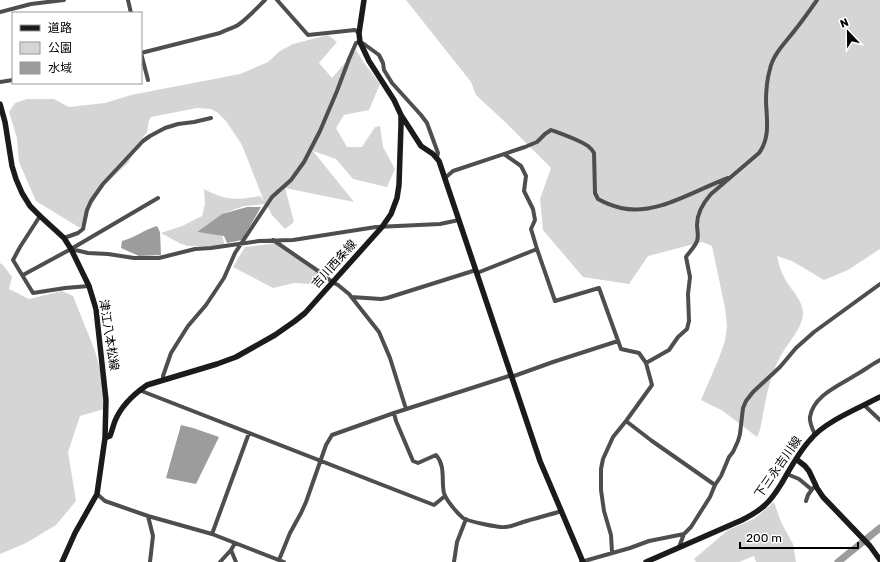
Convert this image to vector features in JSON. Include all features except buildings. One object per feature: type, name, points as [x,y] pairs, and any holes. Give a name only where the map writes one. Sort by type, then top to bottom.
[{"type":"main road","name":"吉川西条線","points":[[105,438],[110,436],[115,420],[128,401],[139,390],[147,385],[236,357],[275,336],[295,321],[305,313],[382,228],[397,198],[401,115],[394,100],[369,61],[360,42],[359,32],[364,0]]},
{"type":"main road","name":"津江八本松線","points":[[0,104],[12,166],[22,193],[30,206],[64,238],[89,286],[96,309],[106,400],[105,438],[97,494],[75,533],[62,562]]},
{"type":"main road","points":[[401,115],[421,146],[437,157],[446,178],[540,461],[582,562]]},
{"type":"main road","name":"下三永吉川線","points":[[646,562],[754,514],[774,495],[810,439],[826,426],[880,397]]},
{"type":"main road","points":[[796,460],[805,466],[809,471],[814,488],[863,538],[880,560]]},
{"type":"street","points":[[0,12],[31,4],[64,0]]},
{"type":"street","points":[[128,0],[131,12]]},
{"type":"street","points":[[142,53],[220,33],[239,25],[265,0]]},
{"type":"street","points":[[277,0],[308,35],[355,30],[359,32]]},
{"type":"street","points":[[646,363],[669,350],[678,337],[687,329],[689,321],[688,294],[690,277],[686,257],[697,242],[697,219],[699,213],[704,202],[711,194],[762,149],[768,130],[766,96],[770,68],[776,54],[817,0]]},
{"type":"street","points":[[163,380],[171,353],[188,326],[214,295],[235,254],[272,197],[291,180],[304,162],[320,131],[356,43],[360,42],[364,44],[379,55],[383,63],[384,70],[392,83],[421,114],[427,123],[438,154],[437,157]]},
{"type":"street","points":[[142,57],[148,80]]},
{"type":"street","points":[[0,82],[12,80]]},
{"type":"street","points":[[64,238],[78,233],[83,228],[87,210],[91,201],[103,184],[147,139],[165,128],[211,118]]},
{"type":"street","points":[[446,178],[453,171],[536,142],[550,130],[586,144],[592,148],[594,153],[595,193],[598,199],[620,208],[644,209],[655,207],[732,177]]},
{"type":"street","points":[[504,154],[521,166],[526,176],[524,191],[533,209],[535,220],[531,229],[556,301],[599,288],[621,348],[639,353],[646,363],[652,385],[613,437],[603,459],[601,469],[601,490],[612,552]]},
{"type":"street","points":[[23,275],[158,198]]},
{"type":"street","points":[[40,216],[13,260],[33,293],[89,286]]},
{"type":"street","points":[[71,249],[88,253],[134,258],[158,258],[195,249],[242,243],[293,240],[376,227],[382,228],[393,226],[440,224],[459,220]]},
{"type":"street","points":[[273,240],[324,275],[351,297],[379,332],[390,358],[406,409]]},
{"type":"street","points":[[351,297],[387,298],[476,271],[537,249]]},
{"type":"street","points":[[679,547],[684,534],[691,528],[733,452],[738,441],[743,408],[746,401],[753,392],[780,367],[796,348],[814,332],[880,284]]},
{"type":"street","points":[[279,560],[303,507],[326,445],[332,435],[406,409],[508,376],[514,376],[618,340]]},
{"type":"street","points":[[815,435],[810,418],[817,401],[842,382],[880,360]]},
{"type":"street","points":[[139,390],[434,505],[445,496]]},
{"type":"street","points":[[864,405],[880,420]]},
{"type":"street","points":[[394,413],[413,461],[418,463],[436,455],[437,456],[443,472],[445,496],[448,502],[464,519],[505,527],[562,511]]},
{"type":"street","points":[[626,421],[715,485]]},
{"type":"street","points":[[212,534],[249,433]]},
{"type":"street","points":[[787,474],[814,488],[808,495],[806,501]]},
{"type":"street","points":[[97,494],[105,501],[148,516],[212,534],[284,562]]},
{"type":"street","points":[[148,516],[153,536],[150,562]]},
{"type":"street","points":[[454,562],[457,542],[466,520]]},
{"type":"street","points":[[582,562],[649,541],[684,534]]},
{"type":"street","points":[[220,562],[235,544]]},
{"type":"street","points":[[230,550],[236,562]]},
{"type":"green space","points":[[406,0],[880,0],[880,249],[848,270],[824,280],[792,261],[777,256],[780,268],[787,283],[796,294],[802,306],[803,316],[798,328],[776,366],[767,393],[760,430],[757,437],[723,411],[701,400],[725,341],[727,326],[725,308],[712,246],[702,242],[648,256],[629,284],[583,277],[543,230],[540,199],[551,168],[476,95],[471,82]]},
{"type":"green space","points":[[328,35],[337,42],[319,63],[332,78],[356,50],[380,84],[369,110],[344,115],[336,128],[347,147],[362,147],[375,127],[380,126],[383,147],[395,169],[387,187],[353,179],[336,159],[313,151],[354,202],[285,188],[294,222],[285,229],[272,215],[266,204],[244,206],[222,214],[197,232],[222,235],[225,246],[188,246],[179,243],[161,233],[182,226],[202,216],[205,204],[204,189],[225,198],[237,199],[260,196],[264,201],[242,145],[226,121],[218,113],[211,109],[197,108],[151,117],[147,132],[128,163],[101,188],[80,228],[36,201],[19,162],[17,138],[9,112],[15,103],[27,99],[54,99],[69,107],[105,103],[131,95],[240,74],[268,62],[280,51],[293,44]]},
{"type":"green space","points":[[277,243],[320,274],[311,284],[294,283],[273,288],[233,267],[245,247]]},
{"type":"green space","points":[[0,263],[12,277],[9,289],[29,299],[62,291],[73,296],[95,351],[104,384],[104,409],[80,416],[68,452],[76,501],[56,525],[26,543],[0,554]]},
{"type":"green space","points":[[774,502],[781,522],[793,544],[796,562],[756,562],[754,556],[739,562],[696,562],[694,559],[728,530],[754,519]]},
{"type":"water","points":[[247,207],[261,207],[242,240],[227,243],[224,236],[197,232],[222,214]]},
{"type":"water","points":[[157,226],[160,232],[161,255],[139,256],[121,248],[122,241]]},
{"type":"water","points":[[181,425],[219,437],[196,484],[166,478]]},
{"type":"waterway","points":[[838,562],[880,528]]}]
